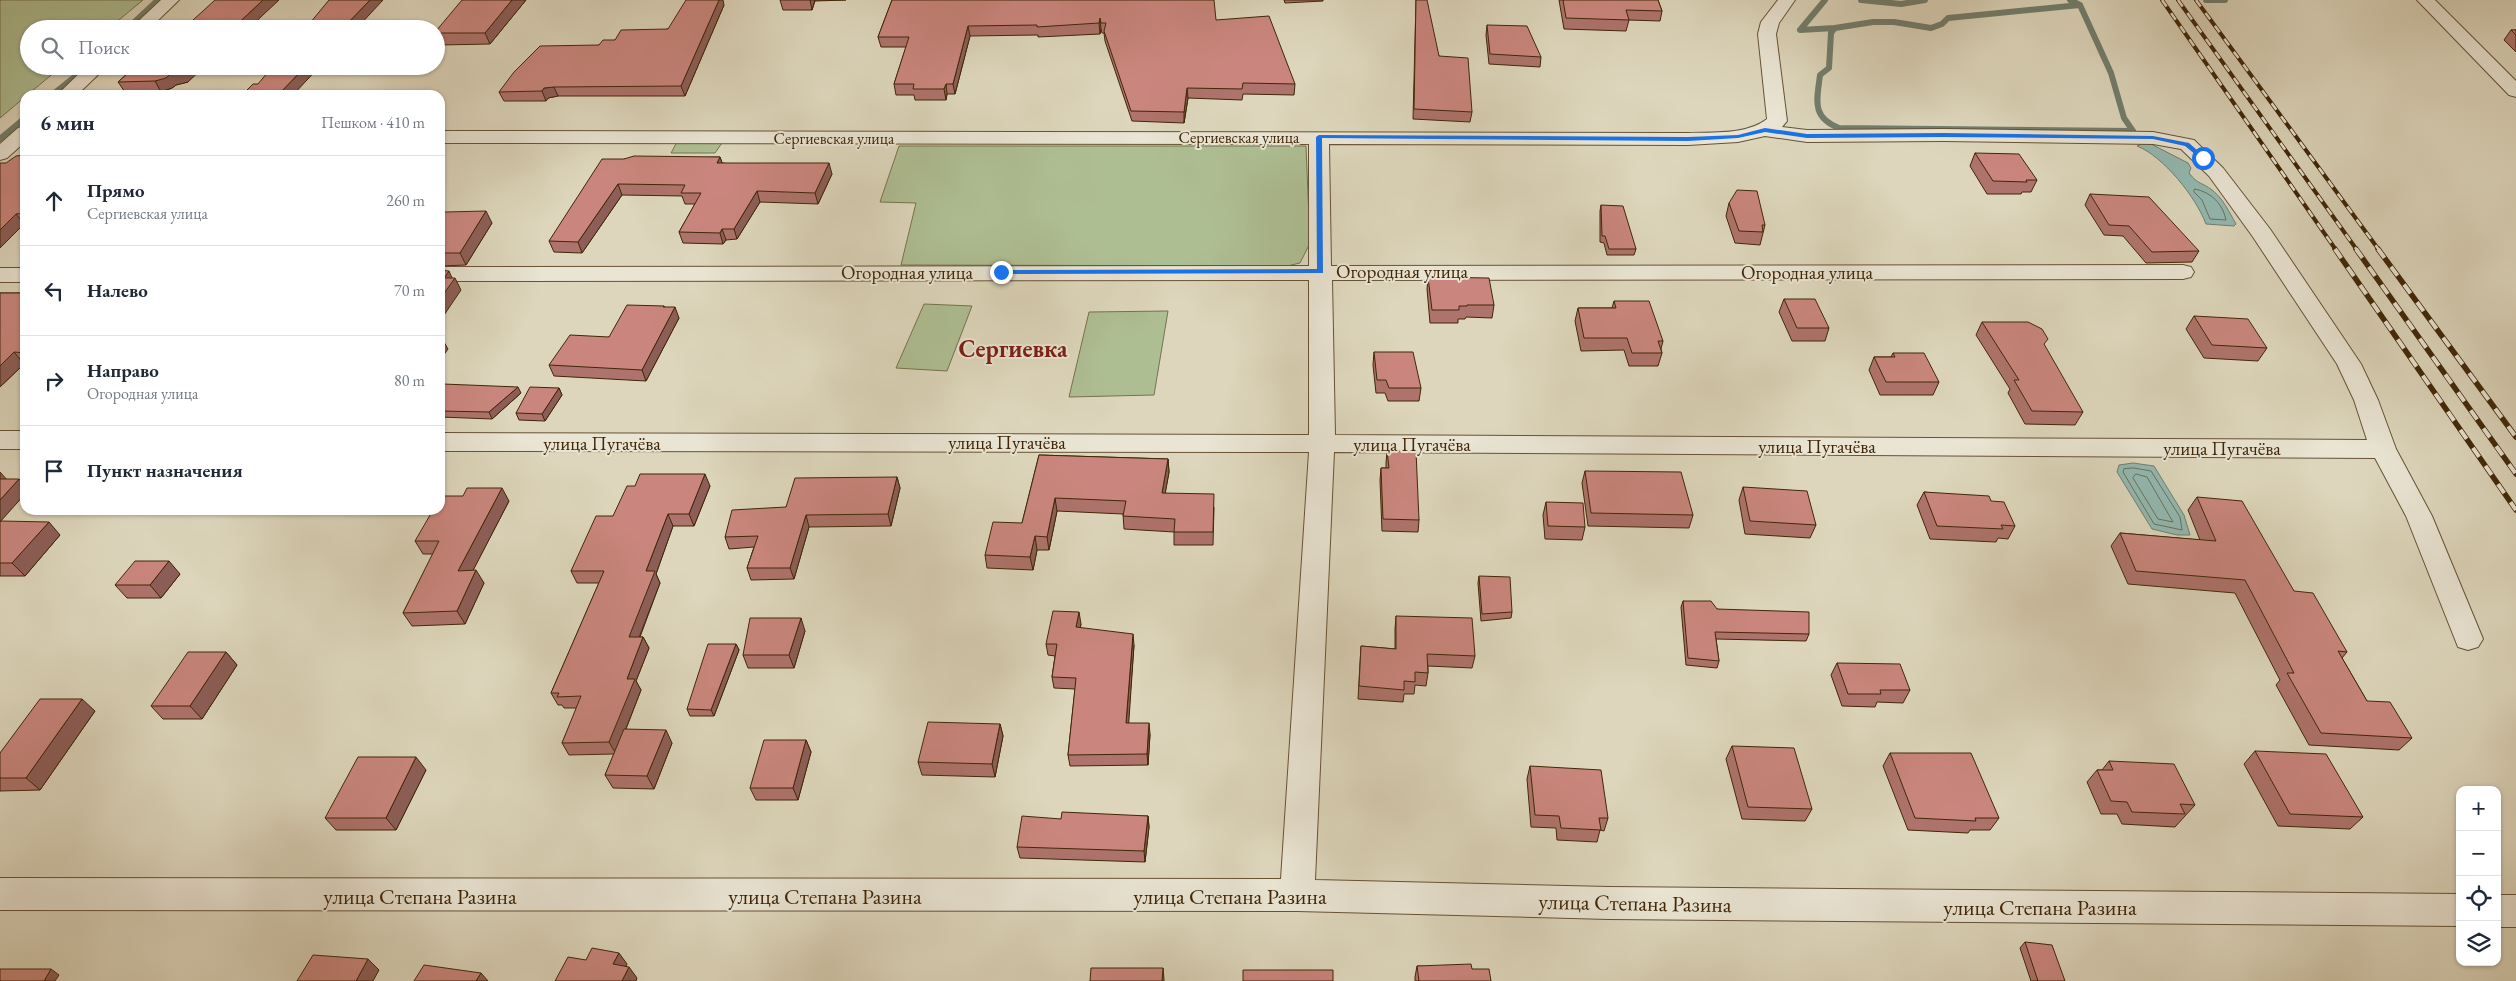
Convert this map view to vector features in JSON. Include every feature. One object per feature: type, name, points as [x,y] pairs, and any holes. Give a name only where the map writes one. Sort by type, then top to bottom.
[{"type":"street","points":[[149,20],[171,0]]},
{"type":"street","points":[[1765,130],[1777,121],[1767,34],[1770,22],[1787,0]]},
{"type":"street","points":[[2425,0],[2516,91]]},
{"type":"street","points":[[72,90],[88,75]]},
{"type":"street","name":"Сергиевская улица","points":[[445,137],[1688,139],[1738,136],[1765,130],[1807,136],[1943,135],[2153,138],[2187,144],[2203,158],[2240,204],[2350,364],[2366,400],[2383,449]]},
{"type":"street","points":[[0,154],[20,137]]},
{"type":"street","points":[[1297,896],[1322,444],[1319,137]]},
{"type":"street","name":"Огородная улица","points":[[445,274],[1320,271],[2183,272]]},
{"type":"street","points":[[0,275],[20,275]]},
{"type":"street","points":[[0,440],[20,440]]},
{"type":"street","name":"улица Пугачёва","points":[[445,442],[2383,449]]},
{"type":"street","points":[[2383,449],[2419,516],[2468,640]]},
{"type":"street","name":"улица Степана Разина","points":[[0,894],[1297,896],[1609,903],[2456,910]]},
{"type":"street","points":[[2501,911],[2516,911]]},
{"type":"green space","points":[[0,0],[143,0],[119,20],[20,20],[20,75],[51,75],[33,90],[20,90],[20,101],[0,118]]},
{"type":"green space","points":[[677,142],[722,143],[715,153],[671,153]]},
{"type":"green space","points":[[899,146],[1306,146],[1310,243],[1300,263],[1287,266],[901,265],[916,203],[880,202]]},
{"type":"green space","points":[[924,304],[972,306],[947,371],[896,368]]},
{"type":"green space","points":[[1168,311],[1154,395],[1069,397],[1089,312]]},
{"type":"water","points":[[2151,144],[2188,163],[2191,168],[2189,173],[2195,180],[2216,193],[2236,224],[2234,226],[2206,224],[2187,190],[2168,168],[2147,151],[2137,146]]},
{"type":"water","points":[[2133,463],[2154,466],[2184,515],[2190,535],[2177,535],[2152,529],[2117,472],[2119,465]]},
{"type":"building","points":[[215,0],[263,0],[242,20],[193,20]]},
{"type":"building","points":[[329,0],[370,0],[351,20],[312,20]]},
{"type":"building","points":[[462,0],[512,0],[485,33],[445,33],[445,20]]},
{"type":"building","points":[[686,0],[719,0],[681,86],[554,87],[544,88],[542,91],[499,92],[514,72],[540,46],[599,45],[603,40],[615,40],[621,30],[668,29]]},
{"type":"building","points":[[892,0],[1214,0],[1216,20],[1269,16],[1295,84],[1243,83],[1242,89],[1187,88],[1184,112],[1131,111],[1104,31],[1106,23],[1101,23],[1100,18],[1099,23],[1037,27],[1037,25],[968,26],[953,84],[946,84],[944,89],[913,89],[914,84],[894,84],[909,37],[878,37]]},
{"type":"building","points":[[1416,0],[1427,0],[1439,56],[1468,58],[1472,112],[1414,109]]},
{"type":"building","points":[[1563,0],[1658,0],[1662,11],[1626,10],[1629,20],[1566,18]]},
{"type":"building","points":[[1487,25],[1527,26],[1541,57],[1490,54]]},
{"type":"building","points":[[126,75],[169,75],[166,78],[155,81],[118,82]]},
{"type":"building","points":[[266,75],[297,75],[283,90],[247,90],[253,84],[258,84]]},
{"type":"building","points":[[1975,153],[2019,154],[2037,180],[2026,180],[2027,182],[1993,181]]},
{"type":"building","points":[[20,156],[20,214],[16,214],[0,230],[0,163],[6,163]]},
{"type":"building","points":[[634,156],[720,157],[717,163],[829,163],[815,193],[757,191],[734,229],[722,229],[720,233],[679,232],[701,193],[681,193],[685,185],[618,184],[578,242],[549,241],[602,159],[624,159]]},
{"type":"building","points":[[1737,190],[1757,191],[1765,225],[1762,225],[1763,232],[1739,231],[1729,203]]},
{"type":"building","points":[[2090,194],[2149,197],[2199,251],[2152,252],[2129,226],[2109,225]]},
{"type":"building","points":[[1601,205],[1623,206],[1636,249],[1609,249],[1605,236],[1602,236]]},
{"type":"building","points":[[486,211],[460,253],[445,253],[445,212]]},
{"type":"building","points":[[1428,277],[1489,278],[1494,305],[1459,306],[1459,310],[1432,310]]},
{"type":"building","points":[[445,278],[455,278],[445,292]]},
{"type":"building","points":[[0,293],[20,293],[20,353],[14,352],[0,366]]},
{"type":"building","points":[[1784,299],[1815,299],[1829,328],[1797,328]]},
{"type":"building","points":[[1614,301],[1649,301],[1663,341],[1658,341],[1662,353],[1632,353],[1627,338],[1584,338],[1578,308],[1616,308]]},
{"type":"building","points":[[627,305],[675,307],[642,370],[549,365],[570,335],[609,337]]},
{"type":"building","points":[[2194,316],[2248,319],[2267,348],[2212,345]]},
{"type":"building","points":[[1982,322],[2028,322],[2042,329],[2048,339],[2044,344],[2083,412],[2032,411],[2014,380],[2019,380]]},
{"type":"building","points":[[1374,352],[1413,352],[1421,388],[1389,388],[1386,380],[1377,380]]},
{"type":"building","points":[[1893,353],[1924,353],[1939,382],[1886,382],[1874,357],[1895,357]]},
{"type":"building","points":[[445,384],[518,387],[489,412],[445,411]]},
{"type":"building","points":[[530,387],[559,388],[542,414],[516,413]]},
{"type":"building","points":[[1387,451],[1416,451],[1419,520],[1383,519],[1381,468],[1389,468]]},
{"type":"building","points":[[1039,455],[1168,459],[1162,493],[1214,494],[1213,532],[1174,532],[1175,519],[1123,516],[1126,501],[1055,498],[1047,537],[1035,536],[1030,557],[985,555],[993,522],[1022,523]]},
{"type":"building","points":[[1585,471],[1681,472],[1693,515],[1591,513]]},
{"type":"building","points":[[640,474],[705,474],[689,514],[668,514],[646,571],[655,571],[629,637],[643,637],[627,679],[635,679],[609,742],[562,743],[581,696],[557,697],[559,693],[551,693],[604,571],[571,571],[596,516],[613,516],[627,486],[635,486]]},
{"type":"building","points":[[897,477],[888,514],[806,515],[790,568],[747,568],[758,536],[725,537],[732,510],[786,507],[795,478]]},
{"type":"building","points":[[0,479],[19,479],[0,500]]},
{"type":"building","points":[[1743,487],[1807,491],[1816,525],[1750,521]]},
{"type":"building","points":[[467,488],[502,488],[458,571],[476,570],[457,611],[403,613],[439,541],[415,541],[430,515],[445,515],[445,496],[463,496]]},
{"type":"building","points":[[1924,492],[1989,496],[1991,501],[2004,502],[2015,526],[2001,525],[2003,529],[1937,526]]},
{"type":"building","points":[[2197,497],[2242,501],[2294,591],[2313,593],[2347,652],[2338,651],[2367,701],[2390,702],[2412,738],[2321,733],[2287,673],[2294,673],[2245,580],[2136,571],[2120,533],[2216,541]]},
{"type":"building","points":[[1546,502],[1583,503],[1585,527],[1548,526]]},
{"type":"building","points":[[1,521],[49,522],[12,563],[0,563]]},
{"type":"building","points":[[135,561],[169,561],[150,585],[115,585]]},
{"type":"building","points":[[1479,576],[1510,577],[1512,612],[1482,614]]},
{"type":"building","points":[[1683,601],[1711,601],[1717,609],[1809,612],[1809,634],[1715,632],[1719,661],[1688,658]]},
{"type":"building","points":[[1053,611],[1079,612],[1076,627],[1133,634],[1126,723],[1149,723],[1147,754],[1068,755],[1076,678],[1052,677],[1057,644],[1046,644]]},
{"type":"building","points":[[1396,616],[1472,618],[1475,656],[1427,654],[1428,673],[1415,672],[1415,682],[1404,681],[1404,690],[1359,686],[1361,646],[1396,649]]},
{"type":"building","points":[[750,618],[801,618],[789,655],[743,655]]},
{"type":"building","points":[[708,644],[736,644],[711,710],[687,709]]},
{"type":"building","points":[[188,652],[226,652],[190,706],[151,706]]},
{"type":"building","points":[[1837,663],[1900,664],[1910,690],[1880,690],[1881,694],[1848,694]]},
{"type":"building","points":[[40,699],[82,699],[26,778],[0,778],[0,753]]},
{"type":"building","points":[[928,722],[1000,724],[992,764],[918,762]]},
{"type":"building","points":[[624,729],[666,730],[647,776],[605,775]]},
{"type":"building","points":[[764,740],[806,740],[793,788],[750,788]]},
{"type":"building","points":[[1732,746],[1794,748],[1812,809],[1748,807]]},
{"type":"building","points":[[2255,751],[2326,754],[2363,817],[2290,814]]},
{"type":"building","points":[[1890,753],[1971,753],[1999,818],[1975,818],[1976,821],[1915,818]]},
{"type":"building","points":[[358,757],[416,757],[386,818],[325,818]]},
{"type":"building","points":[[2109,761],[2174,764],[2195,805],[2180,804],[2185,814],[2132,812],[2127,802],[2111,801],[2097,770],[2113,770]]},
{"type":"building","points":[[1530,766],[1601,770],[1608,818],[1599,818],[1601,830],[1561,828],[1559,816],[1535,815]]},
{"type":"building","points":[[1062,812],[1148,816],[1144,851],[1017,847],[1022,816],[1061,819]]},
{"type":"building","points":[[2025,942],[2052,945],[2065,981],[2038,981]]},
{"type":"building","points":[[592,948],[619,953],[613,964],[629,967],[622,981],[555,981],[568,957],[586,960]]},
{"type":"building","points":[[313,955],[368,959],[356,981],[297,981]]},
{"type":"building","points":[[1471,964],[1472,969],[1489,969],[1491,981],[1419,981],[1417,966]]},
{"type":"building","points":[[424,965],[481,973],[476,981],[414,981]]},
{"type":"building","points":[[1091,968],[1163,968],[1162,981],[1090,981]]},
{"type":"building","points":[[0,969],[51,969],[44,981],[0,981]]},
{"type":"building","points":[[1243,970],[1333,970],[1333,981],[1243,981]]},
{"type":"waterway","points":[[137,20],[158,0]]},
{"type":"waterway","points":[[1825,0],[1800,30],[1835,28]]},
{"type":"waterway","points":[[1861,0],[1901,4],[1925,0]]},
{"type":"waterway","points":[[2070,0],[2080,5]]},
{"type":"waterway","points":[[2206,0],[2225,0]]},
{"type":"waterway","points":[[1835,28],[1831,33],[1829,68],[1820,75],[1817,100],[1820,113],[1824,119],[1839,128],[2133,131],[2124,118],[2111,73],[2080,5]]},
{"type":"waterway","points":[[1835,28],[1873,22],[1894,22],[1931,28],[1942,24],[1948,18],[2080,5]]},
{"type":"waterway","points":[[58,90],[77,75]]},
{"type":"waterway","points":[[0,139],[20,122]]},
{"type":"railway","points":[[2162,0],[2336,250]]},
{"type":"railway","points":[[2178,0],[2357,250]]},
{"type":"railway","points":[[2196,0],[2379,250]]},
{"type":"railway","points":[[2335,249],[2516,510]]},
{"type":"railway","points":[[2356,249],[2516,474]]},
{"type":"railway","points":[[2378,249],[2516,437]]},
{"type":"district","name":"Сергиевка","points":[[1013,348]]},
{"type":"route","points":[[1001,272],[1320,271],[1319,137],[1688,139],[1738,136],[1765,130],[1807,136],[2119,137],[2153,138],[2187,144],[2203,158]]}]
